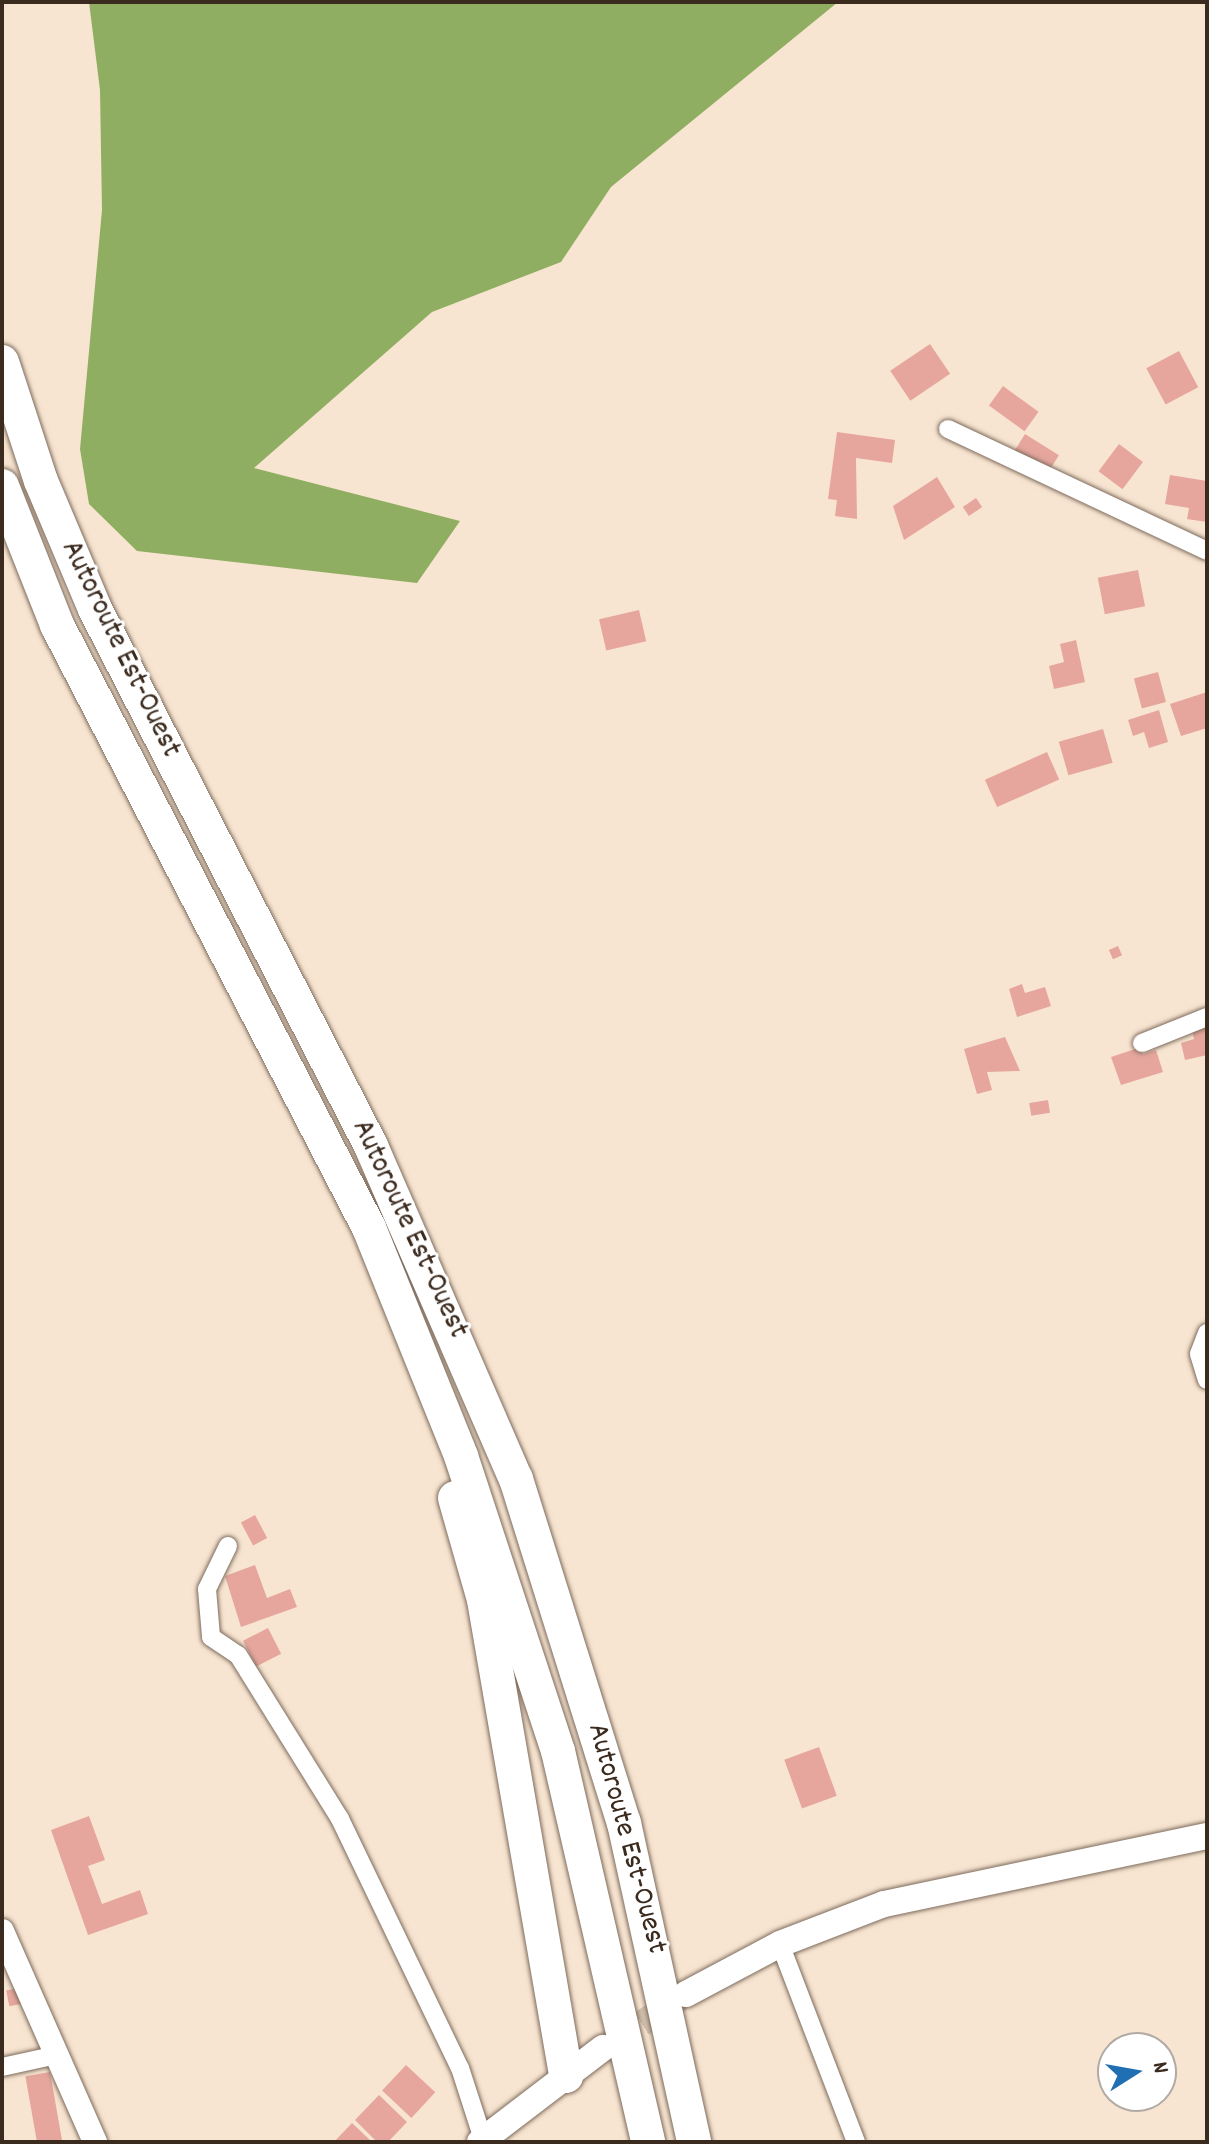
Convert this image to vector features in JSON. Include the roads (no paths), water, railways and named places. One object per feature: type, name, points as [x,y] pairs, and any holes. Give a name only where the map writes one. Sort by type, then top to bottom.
[{"type":"highway","name":"Autoroute Est-Ouest","points":[[2,362],[41,481],[95,609],[371,1146],[516,1479],[628,1837],[694,2142]]},
{"type":"highway","name":"Autoroute Est-Ouest","points":[[2,486],[57,625],[369,1228],[517,1611],[595,1895],[648,2142]]},
{"type":"highway","points":[[399,1306],[484,1600],[566,2076]]},
{"type":"main road","points":[[686,1994],[780,1944],[930,1893],[1207,1836]]},
{"type":"main road","points":[[481,2140],[603,2048]]},
{"type":"street","points":[[948,429],[1207,551]]},
{"type":"street","points":[[1142,1043],[1207,1017]]},
{"type":"street","points":[[1207,1333],[1199,1354],[1207,1380]]},
{"type":"street","points":[[228,1546],[207,1589],[211,1637],[238,1655],[340,1819],[460,2068],[481,2140]]},
{"type":"street","points":[[2,1931],[95,2142]]},
{"type":"street","points":[[780,1944],[856,2142]]},
{"type":"street","points":[[2,2067],[57,2055]]},
{"type":"tunnel","points":[[609,2045],[680,1998]]}]
